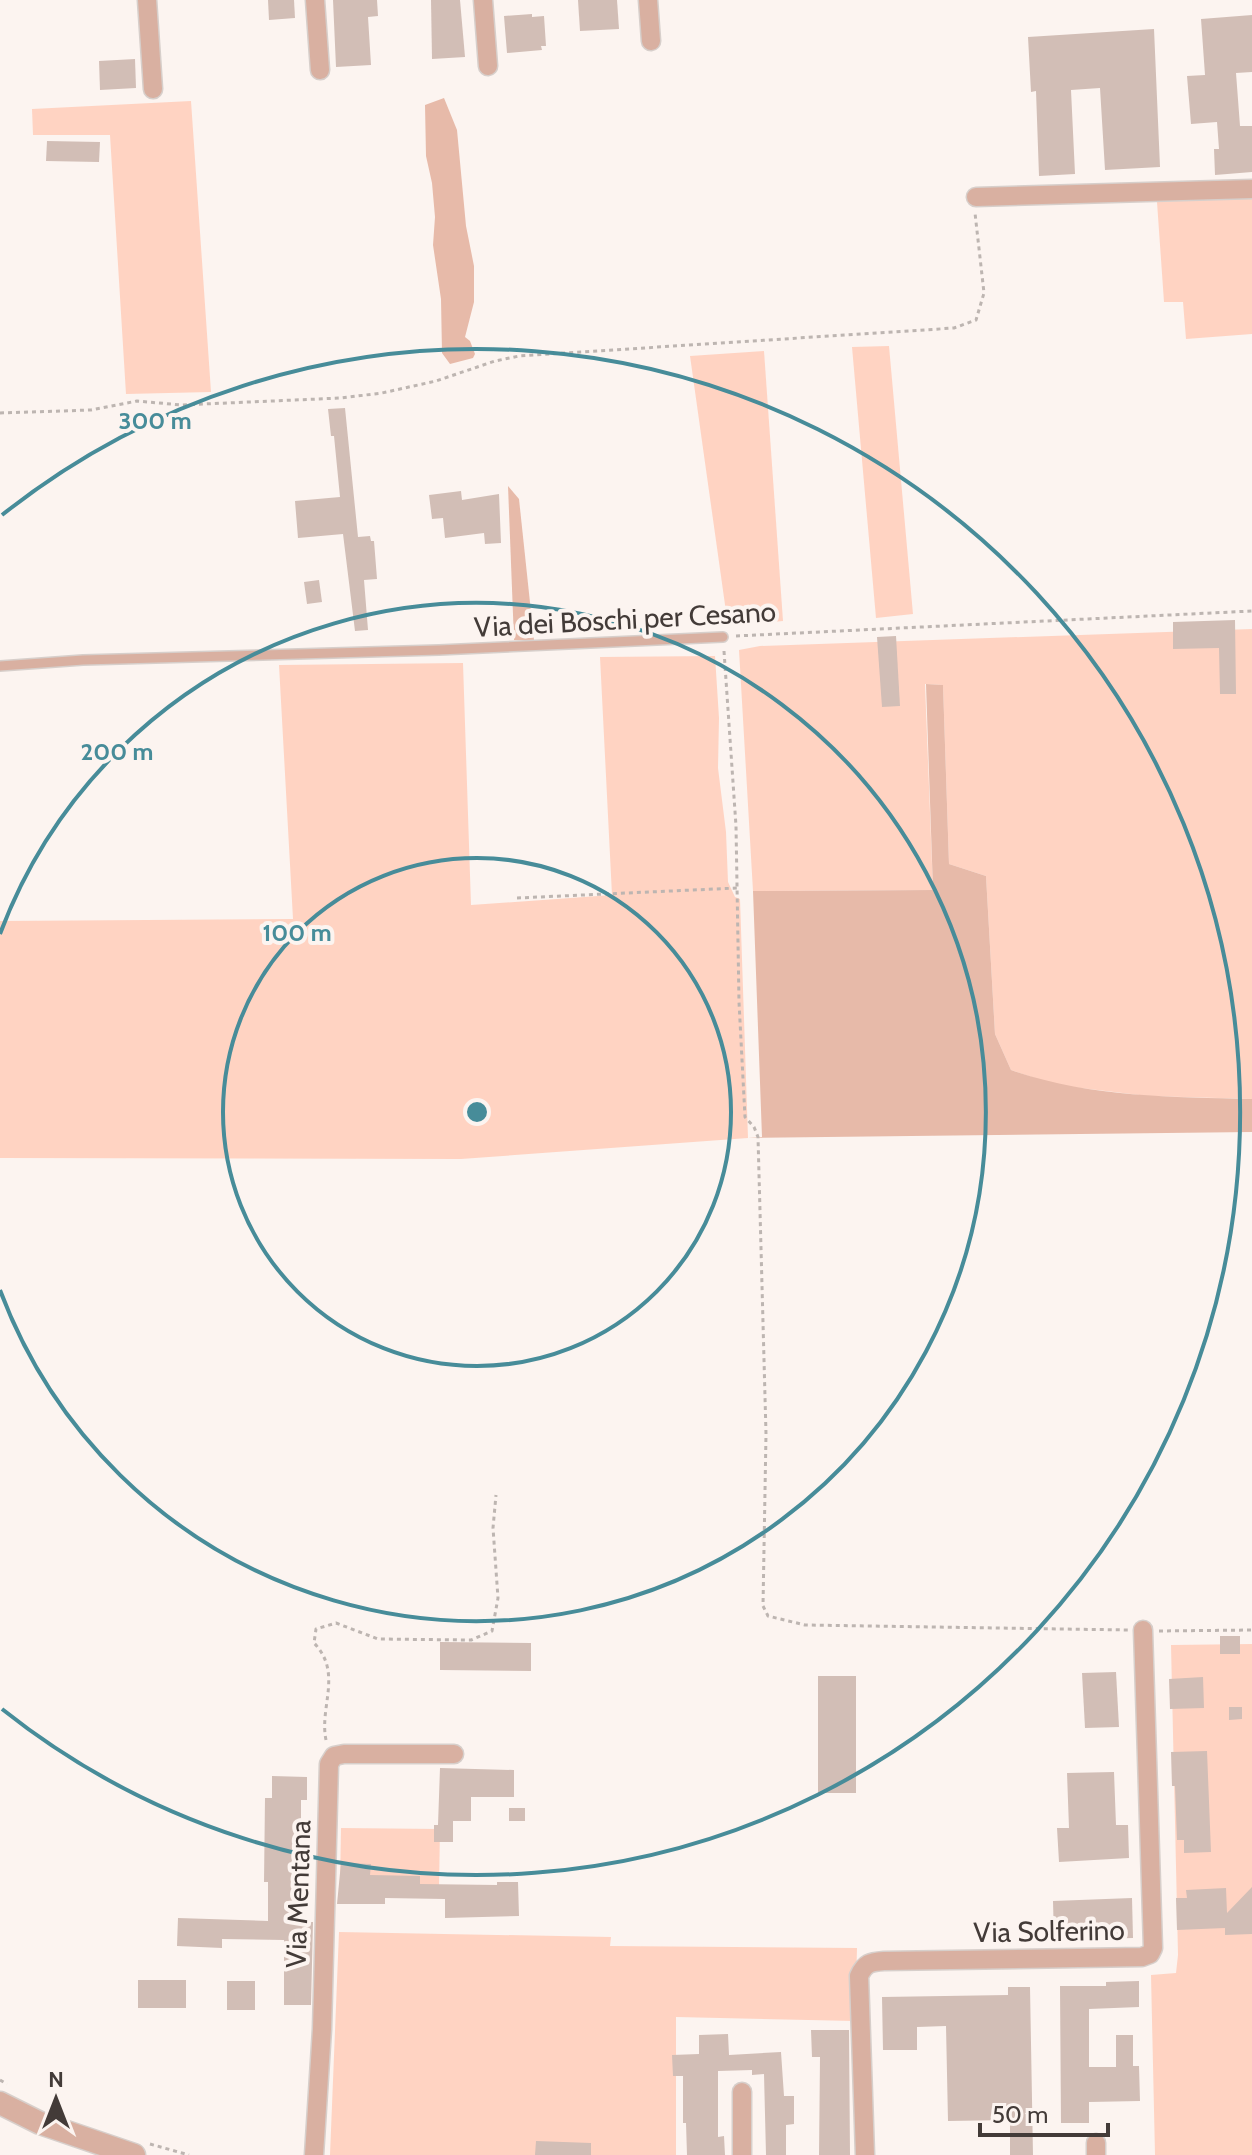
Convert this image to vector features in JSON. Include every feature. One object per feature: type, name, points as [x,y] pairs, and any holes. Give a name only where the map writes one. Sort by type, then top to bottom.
[{"type":"street","points":[[147,0],[153,89]]},
{"type":"street","points":[[315,0],[320,70]]},
{"type":"street","points":[[483,0],[488,66]]},
{"type":"street","points":[[648,0],[651,41]]},
{"type":"street","points":[[976,197],[1252,189]]},
{"type":"street","name":"Via Solferino","points":[[865,2155],[859,1976],[863,1967],[870,1962],[1049,1961],[1142,1957],[1150,1954],[1153,1948],[1143,1630]]},
{"type":"street","points":[[334,1756],[454,1754]]},
{"type":"street","name":"Via Mentana","points":[[314,2155],[322,2029],[329,1764],[334,1756]]},
{"type":"street","points":[[742,2092],[742,2155]]},
{"type":"street","points":[[0,2103],[40,2123],[134,2155]]},
{"type":"lane","name":"Via dei Boschi per Cesano","points":[[0,666],[83,660],[439,650],[723,637]]},
{"type":"path","points":[[0,413],[91,410],[137,401],[181,405],[341,398],[436,381],[519,356],[954,328],[976,320],[984,293],[976,197]]},
{"type":"path","name":"Via dei Boschi per Cesano","points":[[723,637],[1252,611]]},
{"type":"path","points":[[723,637],[737,888],[745,1117],[758,1137],[766,1434],[763,1606],[768,1616],[805,1625],[1252,1630]]},
{"type":"path","points":[[517,898],[737,888]]},
{"type":"path","points":[[334,1756],[325,1738],[330,1683],[328,1666],[314,1643],[316,1629],[336,1623],[378,1639],[471,1640],[487,1636],[492,1631],[498,1598],[493,1528],[496,1495]]},
{"type":"shaded area","points":[[444,98],[457,130],[466,226],[474,266],[474,302],[465,337],[475,354],[473,358],[450,364],[442,353],[441,299],[433,245],[435,217],[426,156],[425,105]]},
{"type":"shaded area","points":[[191,101],[211,392],[126,394],[110,135],[33,135],[32,109]]},
{"type":"shaded area","points":[[1252,197],[1252,334],[1186,339],[1183,302],[1164,302],[1157,202]]},
{"type":"shaded area","points":[[889,346],[913,614],[876,618],[852,347]]},
{"type":"shaded area","points":[[764,351],[783,621],[728,626],[690,356]]},
{"type":"shaded area","points":[[508,486],[519,499],[534,640],[514,640]]},
{"type":"shaded area","points":[[1252,629],[1252,1099],[1148,1096],[1055,1085],[1011,1070],[995,1034],[986,876],[949,864],[943,685],[925,684],[933,890],[753,891],[739,650],[760,646]]},
{"type":"shaded area","points":[[715,656],[718,768],[728,882],[735,897],[740,899],[748,1138],[461,1159],[0,1158],[0,921],[293,919],[279,665],[463,663],[471,905],[612,895],[600,657]]},
{"type":"shaded area","points":[[926,684],[943,685],[949,864],[986,876],[995,1034],[1011,1070],[1100,1091],[1252,1099],[1252,1132],[748,1138],[762,1137],[753,891],[933,890]]},
{"type":"shaded area","points":[[1252,1644],[1252,2155],[1155,2155],[1151,1975],[1176,1973],[1178,1955],[1171,1645]]},
{"type":"shaded area","points":[[341,1828],[440,1829],[439,1887],[340,1885]]},
{"type":"shaded area","points":[[339,1932],[611,1937],[610,1946],[857,1948],[855,2021],[676,2017],[676,2155],[330,2155]]},
{"type":"building","points":[[268,0],[294,0],[295,18],[269,20]]},
{"type":"building","points":[[333,0],[377,0],[378,16],[368,17],[371,65],[336,67]]},
{"type":"building","points":[[431,0],[460,0],[465,57],[432,59]]},
{"type":"building","points":[[578,0],[617,0],[619,29],[580,31]]},
{"type":"building","points":[[532,14],[532,17],[544,16],[546,46],[541,46],[542,50],[507,53],[504,16]]},
{"type":"building","points":[[1252,15],[1252,72],[1236,73],[1240,126],[1252,126],[1252,172],[1215,175],[1214,149],[1219,149],[1217,122],[1191,124],[1187,76],[1205,75],[1201,19]]},
{"type":"building","points":[[1154,29],[1160,167],[1105,170],[1100,88],[1071,90],[1075,174],[1039,176],[1036,91],[1031,92],[1028,37]]},
{"type":"building","points":[[135,59],[136,88],[100,90],[99,61]]},
{"type":"building","points":[[47,141],[100,142],[99,162],[46,161]]},
{"type":"building","points":[[345,408],[358,537],[370,536],[374,541],[377,579],[364,580],[368,630],[355,631],[343,534],[298,538],[295,501],[340,497],[328,409]]},
{"type":"building","points":[[461,491],[462,500],[499,494],[501,543],[485,544],[484,533],[445,538],[443,518],[432,519],[429,495]]},
{"type":"building","points":[[319,580],[322,602],[307,604],[304,582]]},
{"type":"building","points":[[1235,620],[1236,694],[1220,694],[1219,648],[1173,649],[1173,622]]},
{"type":"building","points":[[896,636],[900,706],[882,707],[877,637]]},
{"type":"building","points":[[1220,1636],[1240,1636],[1240,1654],[1220,1654]]},
{"type":"building","points":[[440,1642],[531,1643],[531,1671],[440,1670]]},
{"type":"building","points":[[1116,1672],[1119,1727],[1085,1728],[1082,1673]]},
{"type":"building","points":[[818,1676],[856,1676],[856,1793],[818,1793]]},
{"type":"building","points":[[1203,1677],[1204,1708],[1170,1709],[1169,1679]]},
{"type":"building","points":[[1229,1707],[1242,1707],[1242,1719],[1229,1720]]},
{"type":"building","points":[[1207,1751],[1211,1852],[1184,1853],[1184,1840],[1177,1840],[1171,1752]]},
{"type":"building","points":[[440,1768],[514,1770],[514,1797],[471,1797],[471,1821],[453,1821],[453,1842],[434,1842],[434,1825],[438,1825]]},
{"type":"building","points":[[1114,1772],[1116,1825],[1128,1825],[1129,1858],[1059,1862],[1057,1828],[1069,1828],[1067,1773]]},
{"type":"building","points":[[272,1776],[307,1777],[307,1800],[301,1800],[301,1847],[306,1847],[305,1922],[313,1922],[311,2005],[284,2005],[284,1940],[222,1939],[222,1948],[177,1946],[178,1918],[268,1921],[268,1882],[264,1882],[265,1798],[272,1798]]},
{"type":"building","points":[[509,1808],[525,1808],[525,1821],[509,1821]]},
{"type":"building","points":[[341,1863],[371,1864],[370,1875],[420,1876],[420,1884],[497,1885],[497,1882],[518,1882],[519,1916],[445,1918],[445,1899],[385,1898],[385,1904],[337,1904]]},
{"type":"building","points":[[1252,1887],[1252,1934],[1225,1935],[1225,1928],[1177,1930],[1176,1898],[1187,1898],[1186,1890],[1226,1888],[1227,1913]]},
{"type":"building","points":[[1132,1898],[1133,1938],[1054,1940],[1053,1901]]},
{"type":"building","points":[[138,1980],[186,1980],[186,2008],[138,2008]]},
{"type":"building","points":[[227,1981],[255,1981],[255,2010],[227,2010]]},
{"type":"building","points":[[1139,1981],[1139,2007],[1089,2009],[1089,2067],[1116,2067],[1116,2035],[1133,2035],[1133,2066],[1139,2066],[1140,2101],[1089,2102],[1089,2123],[1061,2123],[1060,1986],[1106,1986],[1106,1982]]},
{"type":"building","points":[[1008,1987],[1030,1987],[1033,2155],[1010,2155],[1010,2120],[948,2121],[946,2026],[917,2027],[917,2050],[883,2050],[882,1997],[1008,1995]]},
{"type":"building","points":[[811,2030],[849,2030],[850,2155],[819,2155],[820,2057],[812,2057]]},
{"type":"building","points":[[728,2034],[729,2055],[781,2052],[784,2096],[794,2096],[794,2124],[786,2125],[786,2155],[766,2155],[764,2074],[752,2075],[752,2070],[718,2071],[718,2137],[724,2136],[725,2155],[687,2155],[683,2076],[673,2076],[672,2055],[699,2054],[699,2035]]},
{"type":"building","points":[[536,2141],[591,2143],[591,2155],[535,2155]]}]
